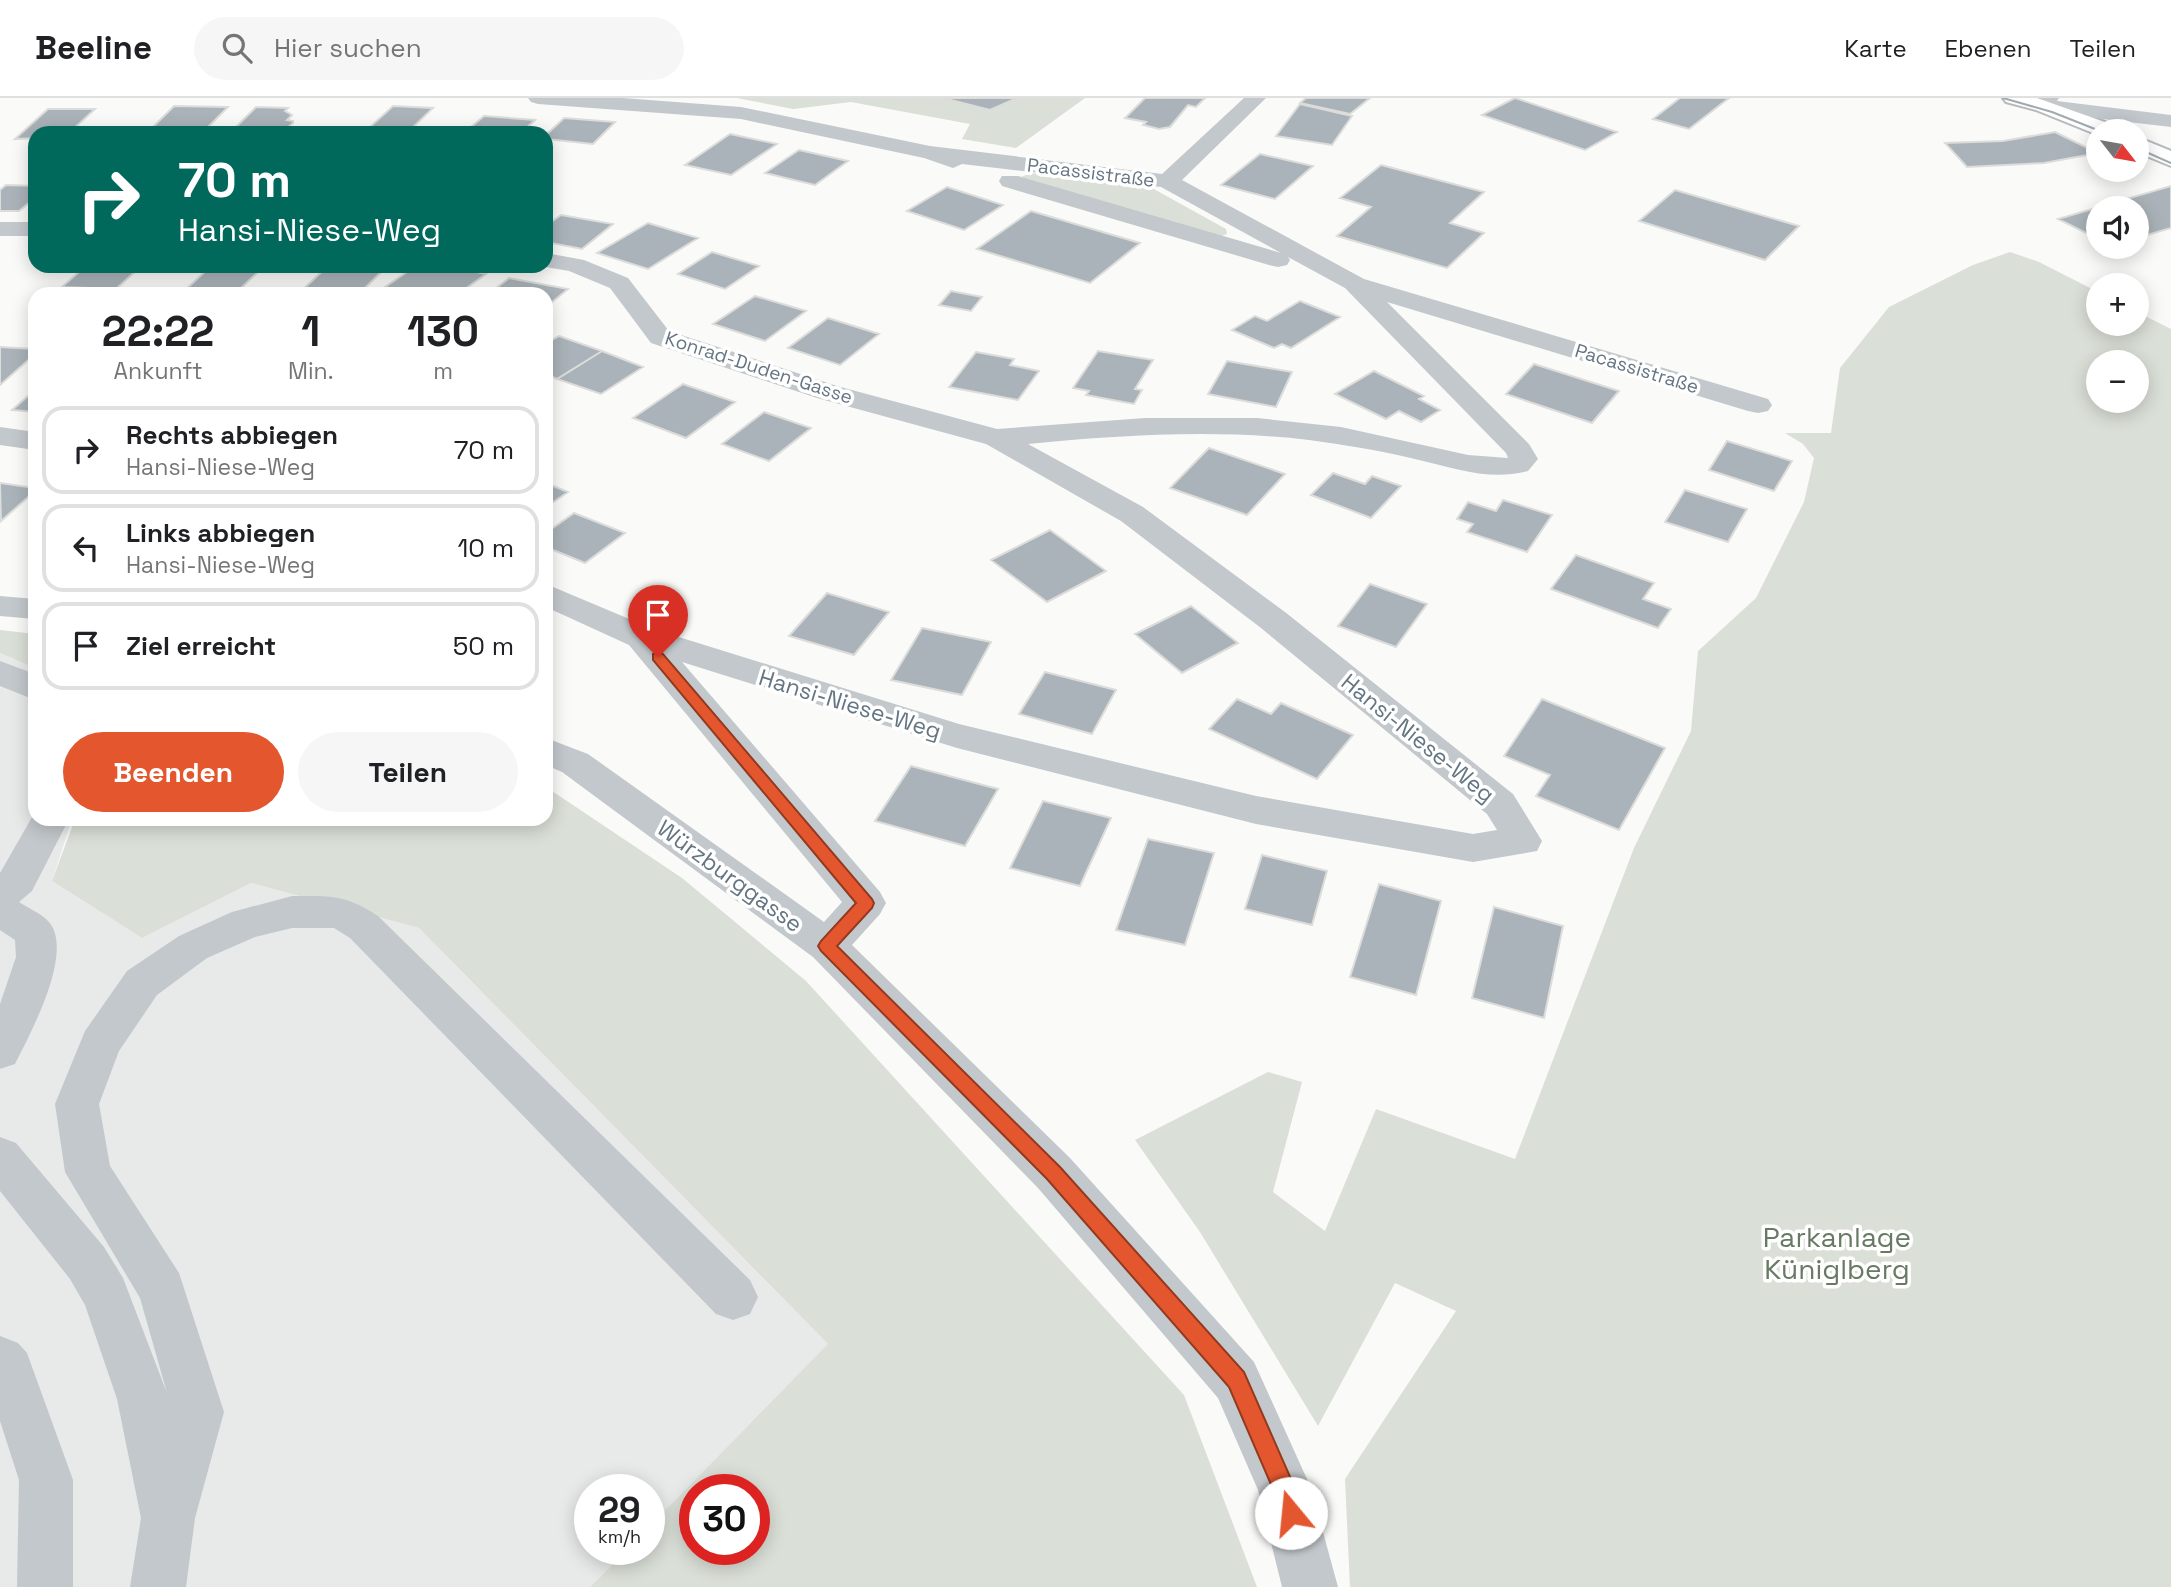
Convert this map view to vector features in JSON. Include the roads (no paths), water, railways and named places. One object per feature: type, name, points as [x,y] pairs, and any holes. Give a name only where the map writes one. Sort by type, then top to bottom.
[{"type":"main road","points":[[2013,98],[2046,102],[2086,121]]},
{"type":"main road","points":[[2149,149],[2171,159]]},
{"type":"street","name":"Pacassistraße","points":[[538,98],[741,113],[930,153],[1167,181],[1354,283]]},
{"type":"street","points":[[1167,181],[1256,98]]},
{"type":"street","points":[[2160,98],[2171,107]]},
{"type":"street","points":[[2046,102],[2171,121]]},
{"type":"street","name":"Pacassistraße","points":[[930,153],[1003,178],[1758,405]]},
{"type":"street","points":[[0,229],[28,229]]},
{"type":"street","name":"Konrad-Duden-Gasse","points":[[553,261],[575,265],[619,283],[660,337],[827,392],[996,438]]},
{"type":"street","points":[[996,438],[1135,426],[1219,425],[1293,430],[1355,439],[1491,467],[1518,465],[1523,459],[1520,450],[1354,283]]},
{"type":"street","points":[[0,436],[28,440]]},
{"type":"street","name":"Hansi-Niese-Weg","points":[[641,637],[752,674],[957,736],[1256,810],[1473,848],[1523,841],[1500,804],[1273,620],[1132,514],[996,438]]},
{"type":"street","points":[[553,597],[641,637],[866,903],[827,946]]},
{"type":"street","points":[[0,606],[28,608]]},
{"type":"street","points":[[0,672],[28,685]]},
{"type":"street","name":"Würzburggasse","points":[[553,754],[575,763],[827,946],[1054,1173],[1236,1380],[1284,1488],[1310,1587]]},
{"type":"street","points":[[0,896],[18,880],[46,826]]},
{"type":"street","points":[[0,910],[34,932],[37,957],[28,989],[0,1051]]},
{"type":"street","points":[[158,1587],[167,1518],[198,1412],[162,1289],[88,1172],[77,1104],[100,1044],[142,983],[194,947],[246,923],[292,912],[341,912],[364,927],[733,1297]]},
{"type":"street","points":[[0,1157],[87,1263],[106,1295],[142,1399],[167,1518]]},
{"type":"street","points":[[0,1361],[9,1371],[46,1480],[45,1587]]},
{"type":"tram line","points":[[2003,98],[2086,125]]},
{"type":"tram line","points":[[2149,153],[2171,163]]},
{"type":"park label","name":"Parkanlage Küniglberg","points":[[1837,1253]]}]
